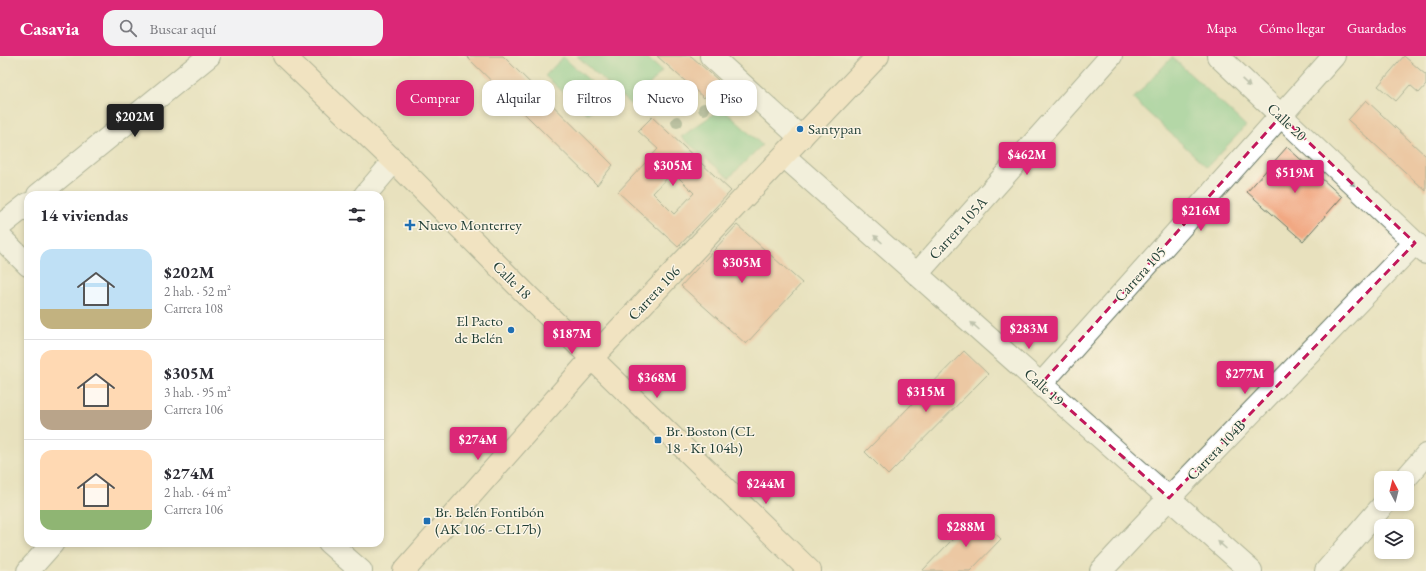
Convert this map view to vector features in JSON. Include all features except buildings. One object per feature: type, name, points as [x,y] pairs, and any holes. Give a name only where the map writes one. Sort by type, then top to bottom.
[{"type":"street","points":[[43,191],[209,56]]},
{"type":"street","name":"Calle 18","points":[[284,56],[394,162],[810,571]]},
{"type":"street","points":[[711,56],[801,138]]},
{"type":"street","name":"Carrera 106","points":[[404,571],[592,358],[878,56]]},
{"type":"street","name":"Carrera 105A","points":[[917,274],[1111,56]]},
{"type":"street","name":"Calle 20","points":[[1218,56],[1421,248]]},
{"type":"street","name":"Carrera 105","points":[[1041,384],[1334,56]]},
{"type":"street","name":"Calle 19","points":[[784,156],[1251,571]]},
{"type":"street","points":[[369,191],[394,162]]},
{"type":"street","points":[[0,226],[24,207]]},
{"type":"street","points":[[0,237],[24,261]]},
{"type":"street","name":"Carrera 104B","points":[[1101,571],[1169,498],[1421,248]]},
{"type":"street","points":[[1412,471],[1426,455]]},
{"type":"street","points":[[1326,571],[1378,511]]},
{"type":"street","points":[[28,571],[49,547]]},
{"type":"street","points":[[334,547],[361,571]]},
{"type":"highlighted area","points":[[1281,116],[1415,243],[1169,498],[1041,384]]},
{"type":"green space","points":[[577,56],[645,56],[662,71],[654,80],[633,80],[633,103],[631,105],[625,100],[625,80],[603,80]]},
{"type":"green space","points":[[563,57],[589,80],[563,80],[563,92],[555,85],[555,80],[550,80],[545,76]]},
{"type":"green space","points":[[1172,57],[1246,126],[1207,167],[1133,99]]},
{"type":"green space","points":[[711,116],[731,116],[762,145],[729,178],[681,137]]},
{"type":"place","name":"Santypan","points":[[800,129]]},
{"type":"place","name":"Nuevo Monterrey","points":[[410,225]]},
{"type":"place","name":"El Pacto de Belén","points":[[511,330]]},
{"type":"place","name":"Br. Boston (CL 18 - Kr 104b)","points":[[658,440]]},
{"type":"place","name":"Br. Belén Fontibón (AK 106 - CL17b)","points":[[427,521]]}]
